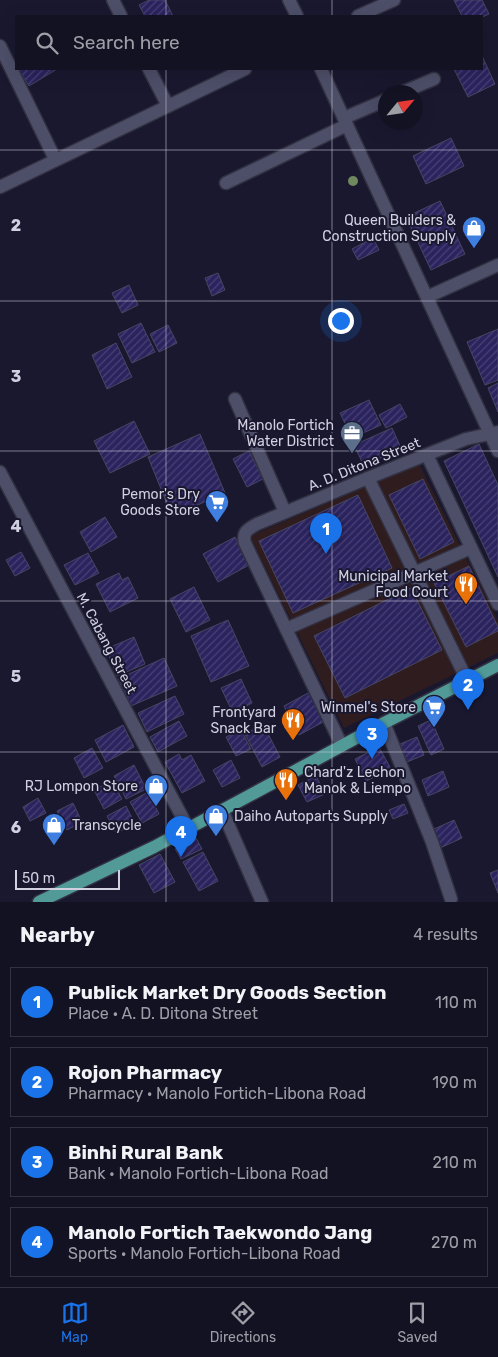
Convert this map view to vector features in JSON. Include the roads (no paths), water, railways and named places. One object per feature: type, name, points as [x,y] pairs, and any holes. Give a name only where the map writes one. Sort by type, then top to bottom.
[{"type":"main road","points":[[39,902],[139,854],[384,723],[498,665]]},
{"type":"street","points":[[113,0],[120,15]]},
{"type":"street","points":[[290,0],[297,15]]},
{"type":"street","points":[[360,15],[394,0]]},
{"type":"street","points":[[0,46],[4,63],[55,160]]},
{"type":"street","points":[[150,70],[168,106]]},
{"type":"street","points":[[0,187],[243,70]]},
{"type":"street","points":[[321,70],[427,296],[494,433],[498,451]]},
{"type":"street","points":[[420,85],[434,79]]},
{"type":"street","points":[[226,183],[378,104]]},
{"type":"street","points":[[427,296],[498,265]]},
{"type":"street","points":[[235,399],[285,512]]},
{"type":"street","name":"A. D. Ditona Street","points":[[286,629],[245,543],[245,532],[256,524],[466,439],[494,433]]},
{"type":"street","points":[[427,455],[498,604]]},
{"type":"street","name":"M. Cabang Street","points":[[0,472],[188,828]]},
{"type":"street","points":[[368,478],[467,680]]},
{"type":"street","points":[[342,746],[286,629],[471,548]]},
{"type":"street","points":[[384,723],[432,842],[451,899]]},
{"type":"street","points":[[222,810],[262,902]]},
{"type":"place","name":"Queen Builders & Construction Supply","points":[[474,249]]},
{"type":"place","name":"Manolo Fortich Water District","points":[[352,454]]},
{"type":"place","name":"Pemor's Dry Goods Store","points":[[217,523]]},
{"type":"place","name":"Publick Market Dry Goods Section","points":[[326,554]]},
{"type":"place","name":"Municipal Market Food Court","points":[[466,605]]},
{"type":"place","name":"Rojon Pharmacy","points":[[468,710]]},
{"type":"place","name":"Winmel's Store","points":[[434,728]]},
{"type":"place","name":"Frontyard Snack Bar","points":[[293,741]]},
{"type":"place","name":"Binhi Rural Bank","points":[[372,759]]},
{"type":"place","name":"Chard'z Lechon Manok & Liempo","points":[[286,801]]},
{"type":"place","name":"RJ Lompon Store","points":[[156,807]]},
{"type":"place","name":"Daiho Autoparts Supply","points":[[216,837]]},
{"type":"place","name":"Transcycle","points":[[54,846]]},
{"type":"place","name":"Manolo Fortich Taekwondo Jang","points":[[181,857]]}]
